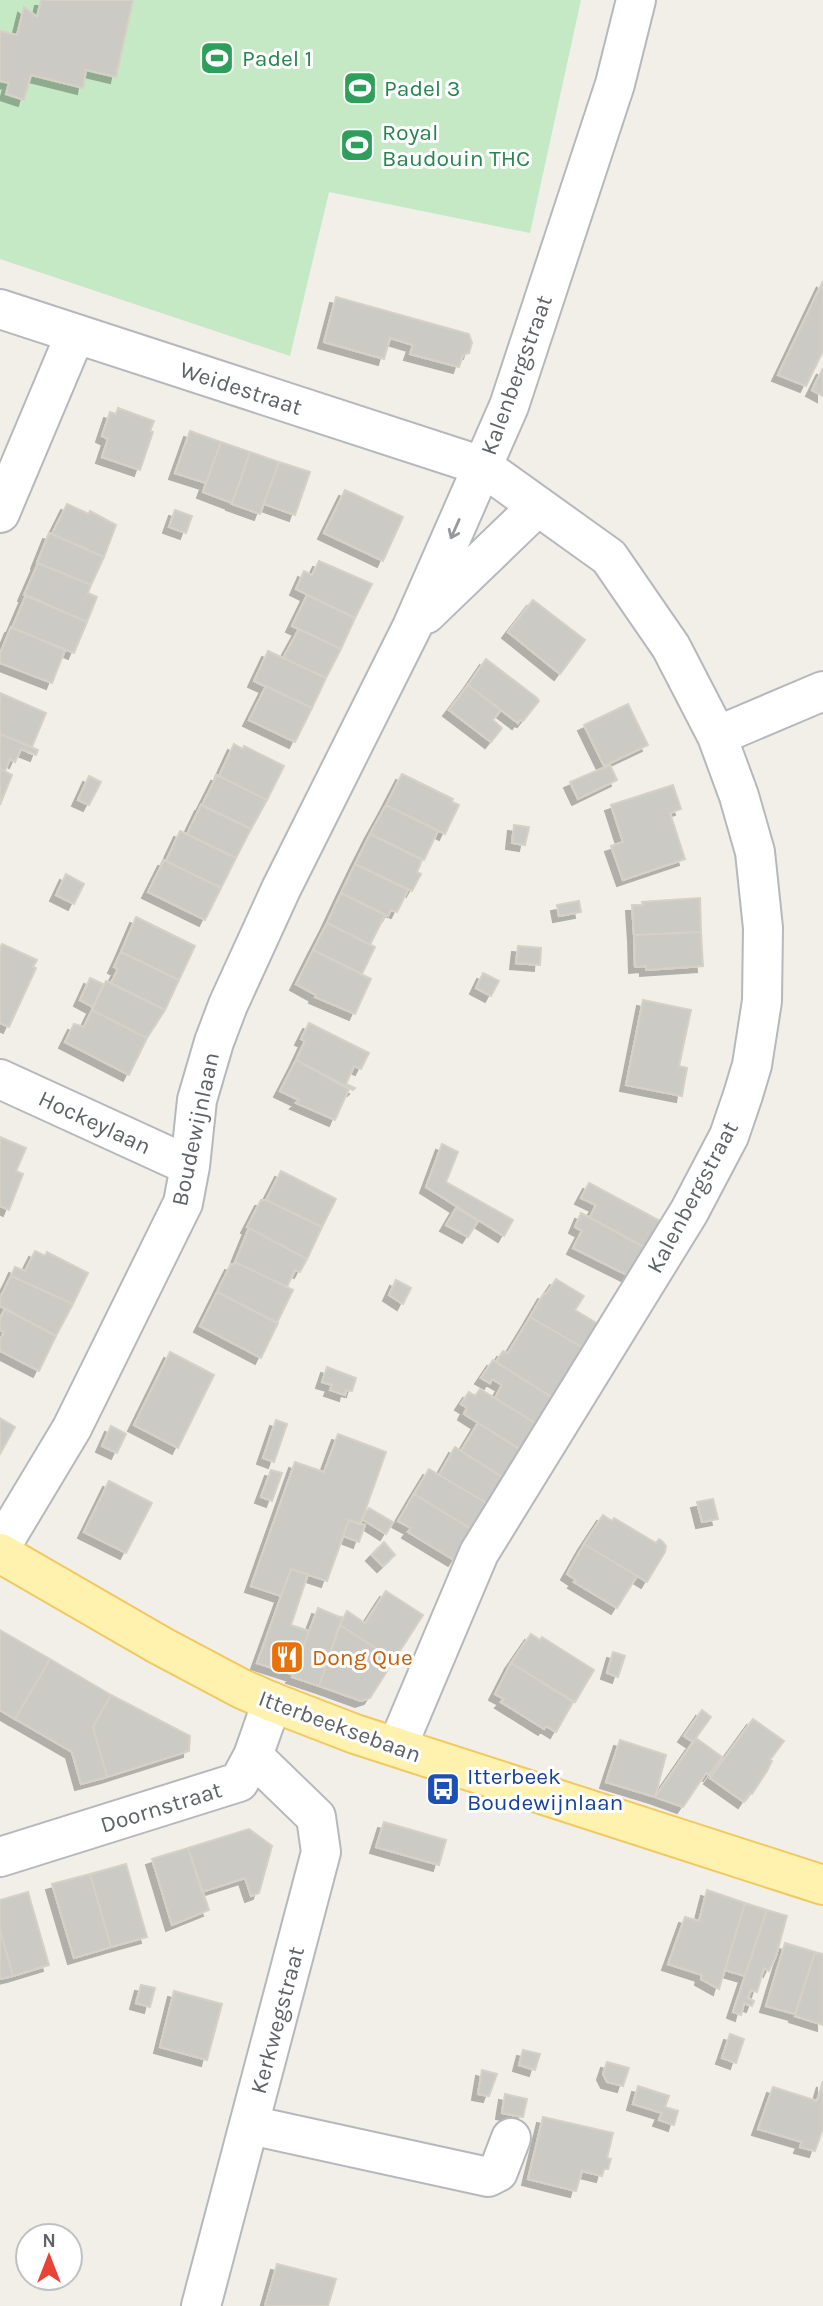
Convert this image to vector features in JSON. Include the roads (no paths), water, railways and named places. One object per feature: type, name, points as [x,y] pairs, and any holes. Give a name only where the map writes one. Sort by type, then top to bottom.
[{"type":"main road","name":"Itterbeeksebaan","points":[[0,1551],[161,1646],[272,1702],[355,1734],[823,1885]]},
{"type":"street","name":"Kalenbergstraat","points":[[397,1747],[480,1553],[689,1212],[729,1136],[752,1065],[762,1001],[763,928],[755,852],[739,796],[717,736],[671,647],[609,557],[482,466],[509,406],[611,97],[636,0]]},
{"type":"street","name":"Weidestraat","points":[[0,309],[482,466]]},
{"type":"street","points":[[0,513],[75,335]]},
{"type":"street","name":"Boudewijnlaan","points":[[0,1551],[72,1428],[183,1203],[197,1100],[228,1005],[281,889],[412,627],[482,466]]},
{"type":"street","name":"Boudewijnlaan","points":[[412,627],[538,506]]},
{"type":"street","points":[[717,736],[823,691]]},
{"type":"street","name":"Hockeylaan","points":[[0,1079],[190,1166]]},
{"type":"street","name":"Doornstraat","points":[[0,1857],[239,1782],[253,1756],[272,1702]]},
{"type":"street","name":"Kerkwegstraat","points":[[201,2306],[321,1852],[316,1817],[253,1756]]},
{"type":"street","points":[[250,2125],[488,2177],[498,2172],[511,2138]]},
{"type":"place","name":"Padel 1","points":[[217,58]]},
{"type":"place","name":"Padel 3","points":[[360,88]]},
{"type":"place","name":"Royal Baudouin THC","points":[[357,145]]},
{"type":"place","name":"Dong Que","points":[[287,1657]]},
{"type":"place","name":"Itterbeek Boudewijnlaan","points":[[443,1789]]}]
